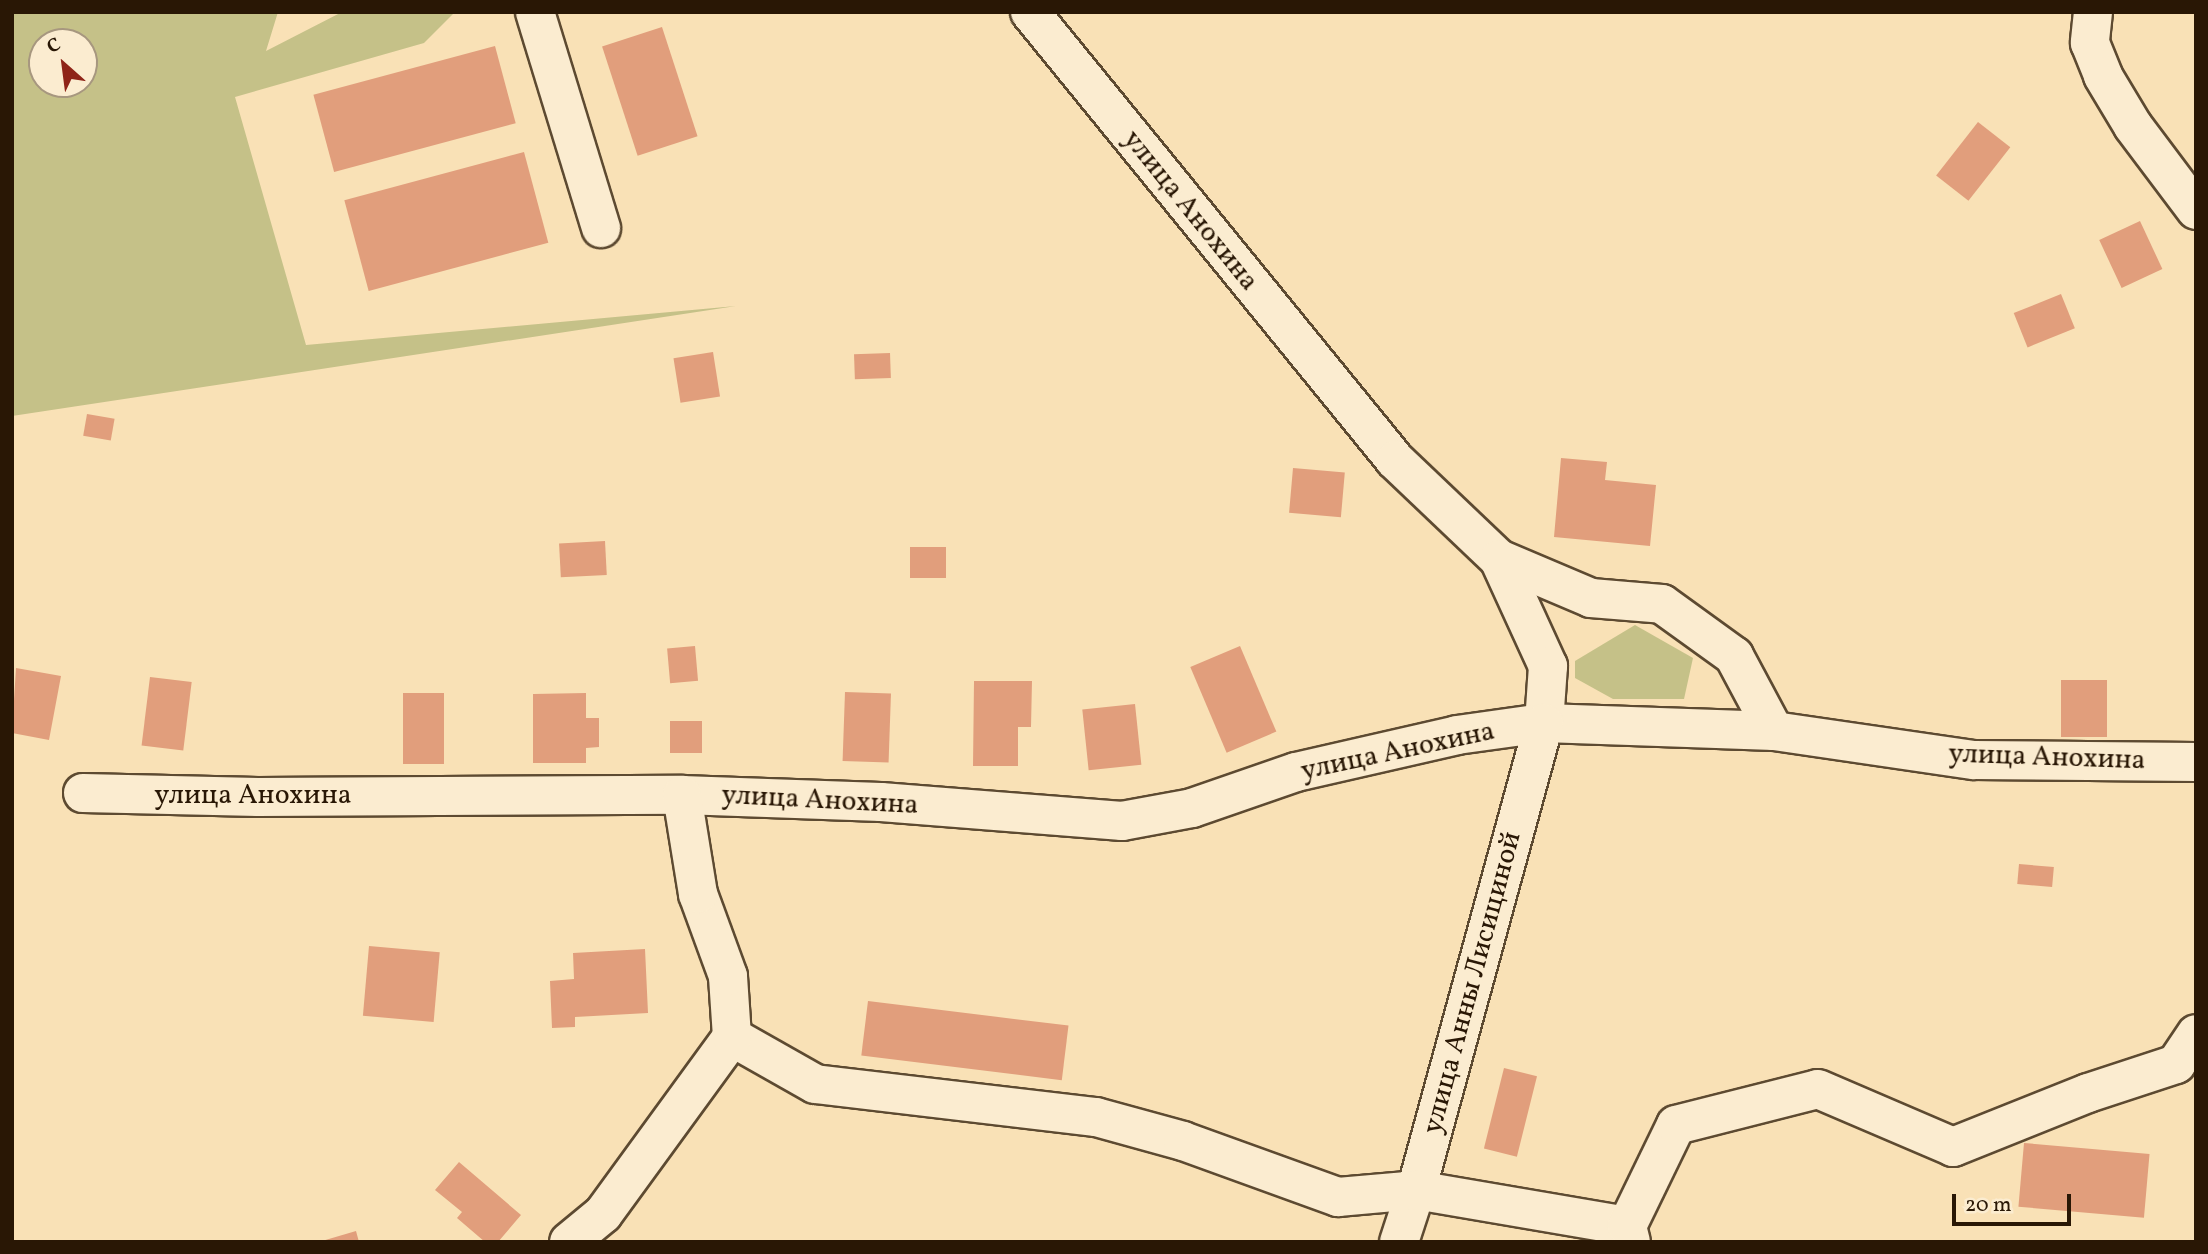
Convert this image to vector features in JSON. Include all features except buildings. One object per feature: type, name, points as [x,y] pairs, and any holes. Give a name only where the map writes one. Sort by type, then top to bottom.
[{"type":"street","points":[[535,12],[601,228]]},
{"type":"street","name":"улица Анохина","points":[[1030,12],[1395,460],[1499,559],[1591,597],[1662,604],[1734,656],[1774,731]]},
{"type":"street","points":[[2093,12],[2090,43],[2103,76],[2133,126],[2196,210]]},
{"type":"street","name":"улица Анохина","points":[[1499,559],[1548,666],[1544,723]]},
{"type":"street","name":"улица Анохина","points":[[82,793],[258,797],[682,794],[881,802],[1122,821],[1192,808],[1296,772],[1457,735],[1544,723],[1774,731],[1974,761],[2196,762]]},
{"type":"street","name":"улица Анны Лисициной","points":[[1399,1242],[1416,1190],[1544,723]]},
{"type":"street","points":[[569,1242],[603,1214],[732,1037],[728,976],[698,894],[682,794]]},
{"type":"street","points":[[732,1037],[815,1084],[1096,1117],[1183,1141],[1338,1196],[1416,1190],[1629,1234],[1676,1125],[1818,1089],[1953,1147],[2088,1093],[2176,1064],[2196,1034]]},
{"type":"shaded area","points":[[12,12],[278,12],[266,51],[342,12],[455,12],[424,43],[235,97],[306,345],[736,306],[12,416]]},
{"type":"shaded area","points":[[1635,625],[1693,658],[1684,699],[1613,699],[1575,678],[1575,661]]}]
